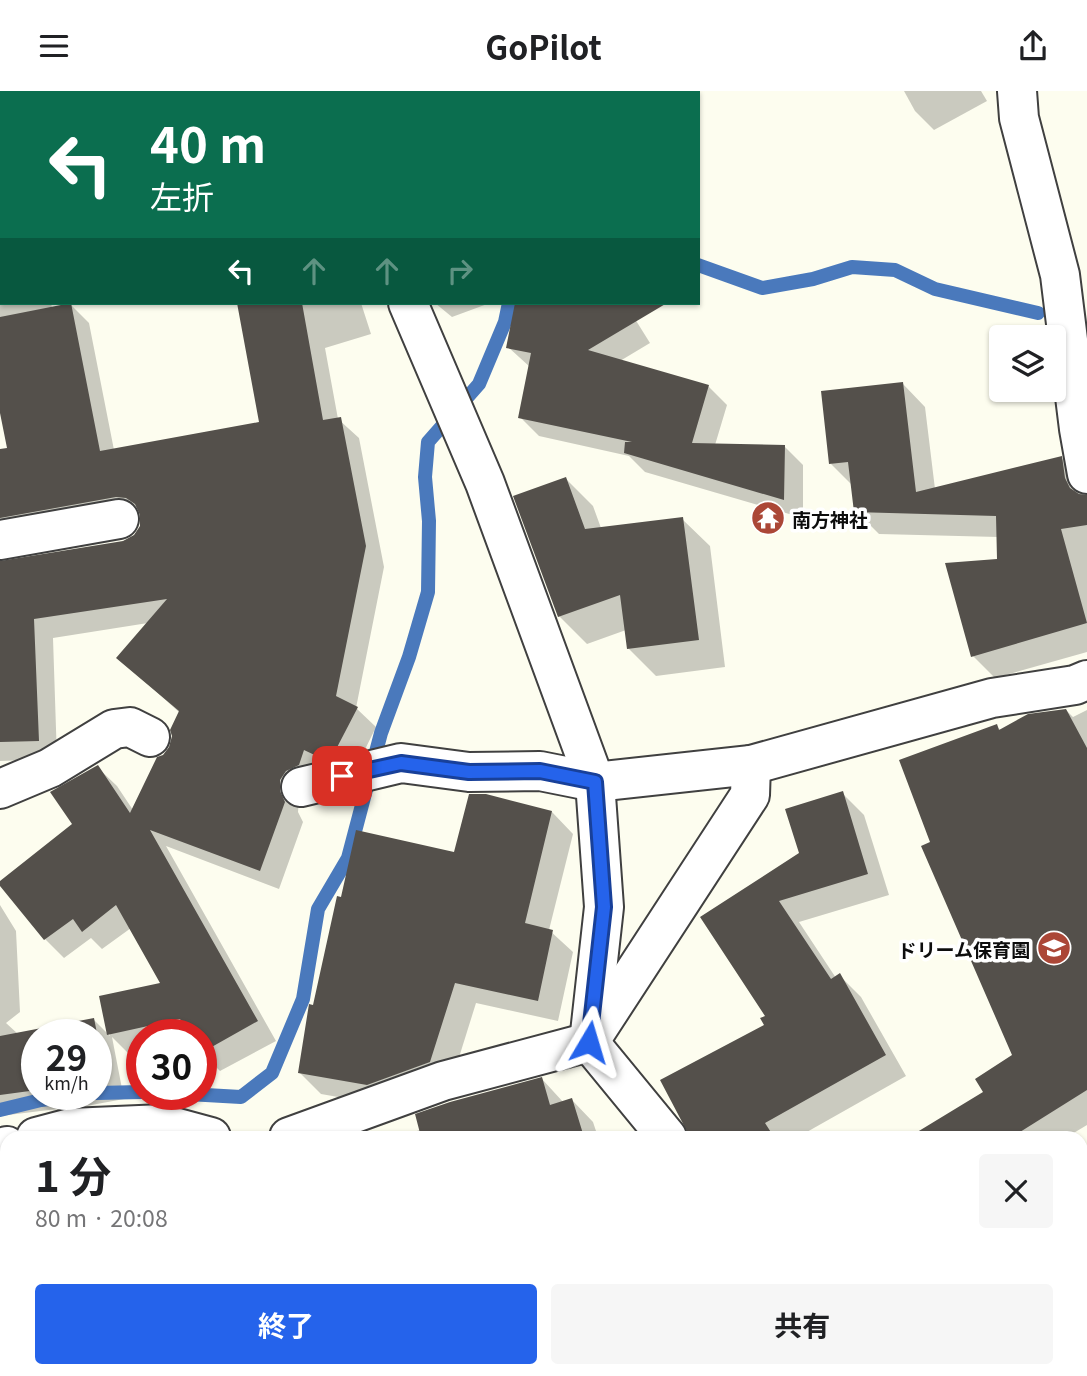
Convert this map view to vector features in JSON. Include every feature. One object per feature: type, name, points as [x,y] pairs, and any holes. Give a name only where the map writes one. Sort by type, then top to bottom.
[{"type":"street","points":[[1017,91],[1019,118],[1060,275],[1087,474]]},
{"type":"street","points":[[409,305],[489,496],[595,782],[604,907],[589,1042],[662,1131]]},
{"type":"street","points":[[0,540],[119,519]]},
{"type":"street","points":[[301,787],[401,763],[469,772],[540,771],[595,782],[751,765],[992,698],[1075,685],[1087,680]]},
{"type":"street","points":[[0,789],[50,768],[114,729],[130,727],[150,737]]},
{"type":"street","points":[[306,1131],[443,1081],[589,1042],[750,795],[751,765]]},
{"type":"street","points":[[58,1131],[69,1128],[163,1123],[190,1131]]},
{"type":"building","points":[[71,305],[100,451],[259,422],[237,305],[302,305],[323,420],[341,417],[366,546],[336,696],[358,707],[332,757],[323,759],[304,750],[299,765],[286,771],[280,780],[280,791],[285,802],[260,871],[150,830],[258,1021],[217,1044],[217,1019],[126,1019],[126,1031],[112,1034],[112,1019],[104,1019],[99,996],[160,983],[116,905],[82,932],[73,919],[44,940],[0,886],[0,881],[72,824],[50,792],[98,765],[130,813],[157,757],[163,755],[169,747],[172,736],[170,730],[179,711],[116,658],[167,599],[34,619],[39,741],[0,742],[0,561],[123,541],[134,535],[140,526],[140,515],[135,504],[126,498],[116,497],[0,518],[0,449],[7,448],[0,413],[0,317]]},
{"type":"building","points":[[515,305],[664,305],[588,350],[709,385],[692,443],[785,445],[784,500],[624,453],[625,442],[632,442],[518,418],[531,353],[506,348]]},
{"type":"building","points":[[903,382],[916,492],[1062,456],[1065,478],[1070,488],[1079,494],[1087,495],[1087,525],[1061,529],[1087,623],[971,657],[945,563],[997,559],[996,516],[854,512],[848,462],[829,464],[821,391]]},
{"type":"building","points":[[566,477],[585,529],[683,517],[699,640],[627,649],[620,595],[558,617],[513,496]]},
{"type":"building","points":[[1066,709],[1087,748],[1087,1090],[1022,1131],[919,1131],[983,1092],[975,1079],[1012,1055],[921,846],[930,842],[899,760],[997,724],[999,730],[1028,714]]},
{"type":"building","points":[[843,791],[868,874],[779,901],[831,979],[840,973],[886,1055],[765,1123],[770,1131],[687,1131],[660,1080],[764,1025],[760,1018],[765,1016],[700,917],[799,853],[785,809]]},
{"type":"building","points":[[469,794],[486,794],[552,811],[525,923],[553,930],[538,1001],[455,983],[430,1062],[367,1085],[298,1073],[309,1004],[313,1005],[337,896],[341,897],[356,830],[454,852]]},
{"type":"building","points":[[21,1032],[21,1092],[0,1095],[0,1036]]},
{"type":"building","points":[[542,1077],[550,1105],[572,1098],[582,1131],[419,1131],[415,1114]]},
{"type":"waterway","points":[[700,266],[762,288],[813,279],[852,267],[895,270],[935,289],[1038,313]]},
{"type":"waterway","points":[[217,1096],[241,1097],[272,1073],[303,999],[318,909],[348,858],[381,733],[409,657],[428,592],[429,521],[425,477],[428,442],[479,384],[505,322],[509,305]]},
{"type":"waterway","points":[[112,1093],[126,1092]]},
{"type":"waterway","points":[[0,1110],[21,1105]]},
{"type":"place","name":"南方神社","points":[[768,518]]},
{"type":"place","name":"ドリーム保育園","points":[[1054,948]]},
{"type":"route","points":[[342,776],[401,763],[469,772],[540,771],[595,782],[604,907],[589,1042]]}]
